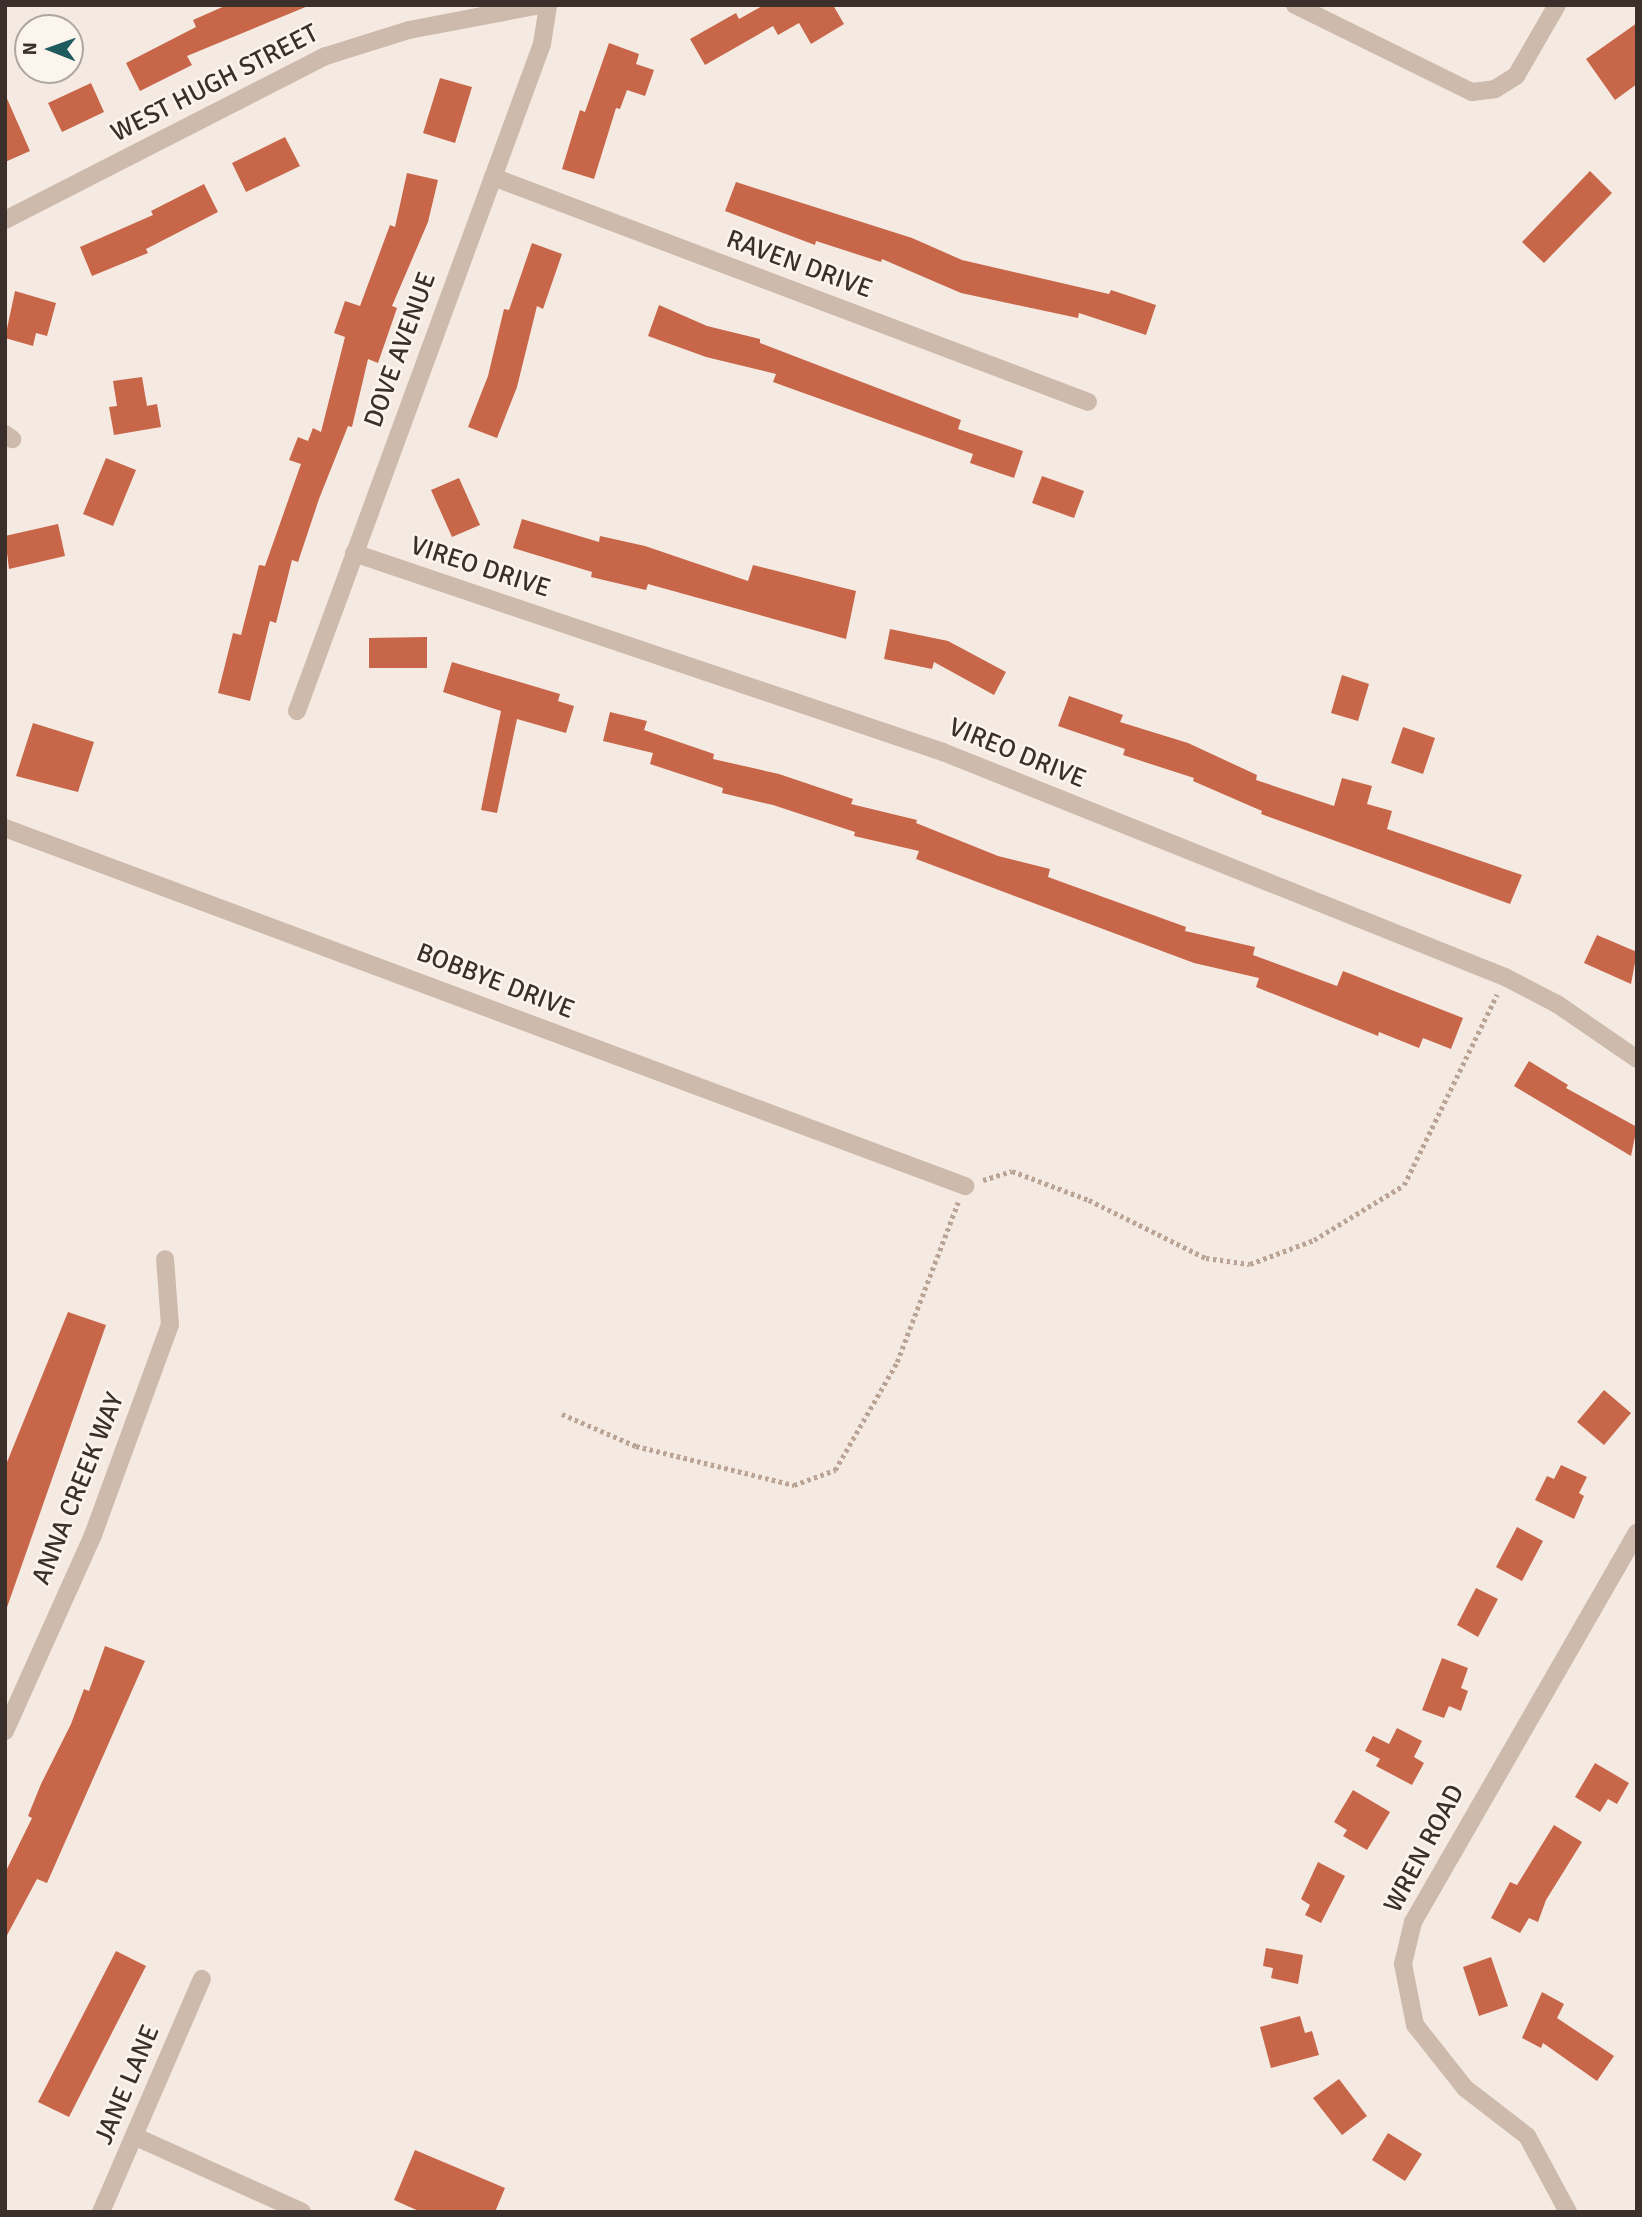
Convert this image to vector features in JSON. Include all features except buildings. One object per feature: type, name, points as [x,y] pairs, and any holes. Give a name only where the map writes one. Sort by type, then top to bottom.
[{"type":"street","name":"WEST HUGH STREET","points":[[5,220],[326,56],[409,30],[540,5]]},
{"type":"street","name":"DOVE AVENUE","points":[[297,711],[542,44],[548,5]]},
{"type":"street","points":[[1295,5],[1472,92],[1495,89],[1516,76],[1557,5]]},
{"type":"street","name":"RAVEN DRIVE","points":[[493,177],[1088,402]]},
{"type":"street","name":"VIREO DRIVE","points":[[354,554],[888,731],[1505,977],[1557,1004],[1637,1059]]},
{"type":"street","name":"BOBBYE DRIVE","points":[[5,828],[965,1186]]},
{"type":"street","name":"ANNA CREEK WAY","points":[[5,1731],[93,1535],[170,1325],[164,1259]]},
{"type":"street","name":"WREN ROAD","points":[[1568,2212],[1527,2136],[1465,2088],[1415,2025],[1404,1985],[1404,1964],[1413,1922],[1637,1533]]},
{"type":"street","name":"JANE LANE","points":[[101,2212],[202,1979]]},
{"type":"street","points":[[134,2136],[302,2212]]},
{"type":"path","points":[[562,1414],[636,1446],[794,1485],[835,1470],[897,1362],[965,1186],[1012,1171],[1089,1200],[1206,1258],[1250,1264],[1314,1240],[1404,1185],[1505,977]]}]
